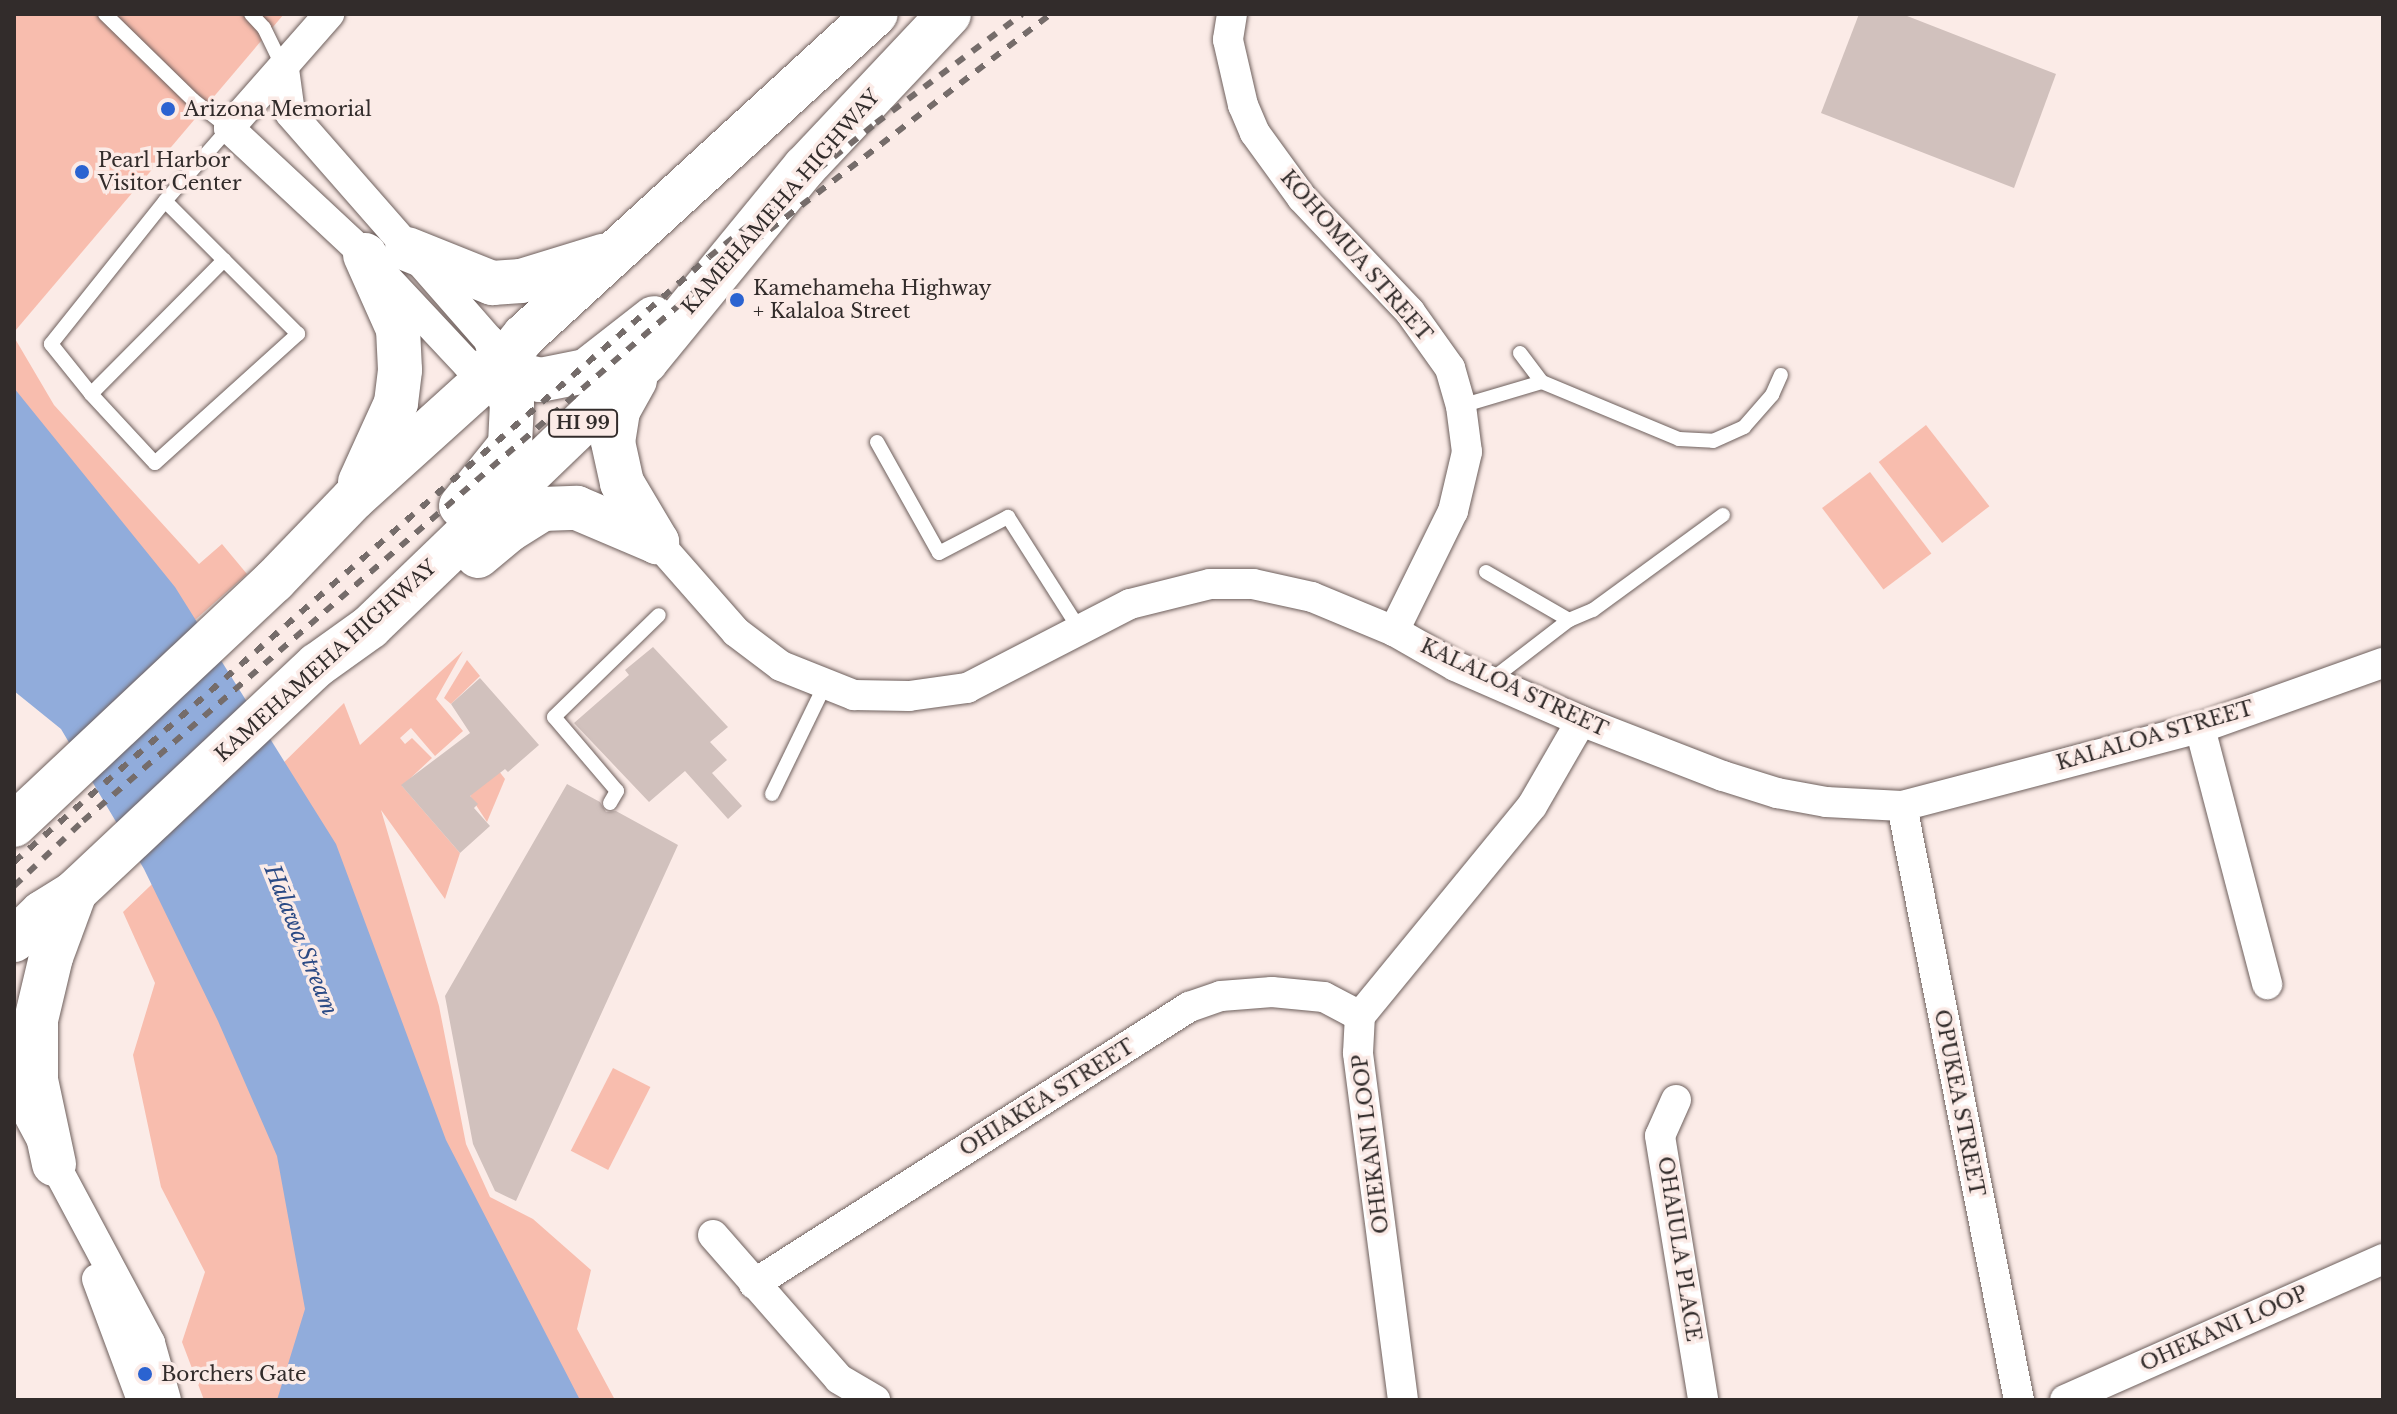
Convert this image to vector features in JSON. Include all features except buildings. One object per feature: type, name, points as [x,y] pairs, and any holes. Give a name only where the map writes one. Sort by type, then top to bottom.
[{"type":"main road","points":[[24,816],[274,581],[353,499],[497,369],[524,336],[876,14]]},
{"type":"main road","name":"KAMEHAMEHA HIGHWAY","points":[[14,940],[42,913],[90,878],[317,665],[370,627],[646,361],[805,167],[949,14]]},
{"type":"main road","points":[[497,369],[540,380],[586,371],[735,250]]},
{"type":"main road","points":[[353,499],[396,403],[400,370],[398,329],[386,252],[492,283],[521,281],[613,253]]},
{"type":"main road","points":[[646,361],[618,411],[613,442],[622,483],[657,542]]},
{"type":"main road","points":[[416,580],[456,511],[510,445],[512,403],[497,369]]},
{"type":"main road","points":[[370,627],[439,590],[509,530],[542,509],[577,508],[657,542]]},
{"type":"main road","points":[[63,1182],[36,1080],[36,1020],[51,957],[90,878]]},
{"type":"street","points":[[284,69],[290,113],[386,252],[468,365],[497,369],[489,340],[386,252],[229,128],[284,69],[329,14]]},
{"type":"street","name":"KOHOMUA STREET","points":[[1232,14],[1228,40],[1243,105],[1255,133],[1302,198],[1410,312],[1450,368],[1461,406],[1467,452],[1453,511],[1394,631]]},
{"type":"street","name":"KALALOA STREET","points":[[657,542],[736,632],[781,666],[854,695],[909,696],[967,688],[1130,604],[1210,584],[1253,584],[1312,597],[1394,631],[1455,666],[1581,721],[1777,793],[1826,802],[1902,806],[2200,728],[2383,663]]},
{"type":"street","points":[[1360,1016],[1532,806],[1581,721]]},
{"type":"street","points":[[2200,728],[2267,984]]},
{"type":"street","name":"OPUKEA STREET","points":[[1902,806],[2019,1400]]},
{"type":"street","name":"OHIAKEA STREET","points":[[754,1284],[1189,1007],[1221,996],[1272,992],[1324,997],[1360,1016]]},
{"type":"street","name":"OHEKANI LOOP","points":[[1360,1016],[1358,1053],[1403,1400]]},
{"type":"street","points":[[14,1094],[150,1343],[166,1400]]},
{"type":"street","name":"OHAIULA PLACE","points":[[1676,1100],[1660,1136],[1703,1400]]},
{"type":"street","points":[[14,1135],[63,1182],[142,1400]]},
{"type":"street","points":[[713,1235],[839,1379],[875,1400]]},
{"type":"street","name":"OHEKANI LOOP","points":[[2065,1400],[2383,1259]]},
{"type":"lane","points":[[105,14],[193,100],[229,128],[165,201],[51,344],[91,394],[155,463],[298,334],[165,201]]},
{"type":"lane","points":[[251,14],[264,28],[284,69]]},
{"type":"lane","points":[[91,394],[224,260]]},
{"type":"lane","points":[[1520,353],[1542,382],[1679,439],[1713,441],[1744,427],[1772,395],[1781,375]]},
{"type":"lane","points":[[1461,406],[1542,382]]},
{"type":"lane","points":[[877,442],[939,553],[1008,517],[1080,630]]},
{"type":"lane","points":[[1491,681],[1569,620],[1593,610],[1723,515]]},
{"type":"lane","points":[[1486,572],[1569,620]]},
{"type":"lane","points":[[610,803],[617,791],[554,717],[659,615]]},
{"type":"lane","points":[[772,794],[825,685]]},
{"type":"shaded area","name":"Pearl Harbor Visitor Center","points":[[14,14],[284,14],[15,331],[14,330]]},
{"type":"shaded area","points":[[14,337],[54,405],[199,564],[222,544],[247,574],[162,649],[14,427]]},
{"type":"shaded area","points":[[1926,425],[1989,506],[1942,543],[1879,462]]},
{"type":"shaded area","points":[[1870,472],[1931,553],[1883,590],[1822,508]]},
{"type":"shaded area","points":[[463,651],[436,699],[463,731],[435,756],[411,728],[400,738],[405,744],[412,738],[432,758],[402,786],[460,853],[445,899],[381,810],[439,1006],[466,1144],[490,1197],[533,1219],[591,1270],[577,1329],[615,1400],[472,1400],[267,779],[344,703],[360,745]]},
{"type":"shaded area","points":[[467,660],[480,676],[451,704],[444,698]]},
{"type":"shaded area","points":[[492,762],[505,779],[487,822],[470,796]]},
{"type":"shaded area","points":[[201,837],[353,1400],[204,1400],[182,1342],[205,1272],[161,1187],[133,1055],[155,983],[123,912]]},
{"type":"shaded area","points":[[613,1068],[650,1087],[608,1170],[571,1151]]},
{"type":"water","name":"Hālawa Stream","points":[[14,388],[175,587],[336,844],[446,1140],[580,1400],[277,1400],[305,1309],[277,1156],[218,1021],[144,869],[61,729],[14,691]]},
{"type":"railway","points":[[14,862],[709,257],[876,123],[1022,14]]},
{"type":"railway","points":[[14,886],[83,821],[738,254],[1051,14]]},
{"type":"place","name":"Arizona Memorial","points":[[168,109]]},
{"type":"place","name":"Pearl Harbor Visitor Center","points":[[82,172]]},
{"type":"place","name":"Kamehameha Highway + Kalaloa Street","points":[[737,300]]},
{"type":"place","name":"Borchers Gate","points":[[145,1374]]}]
